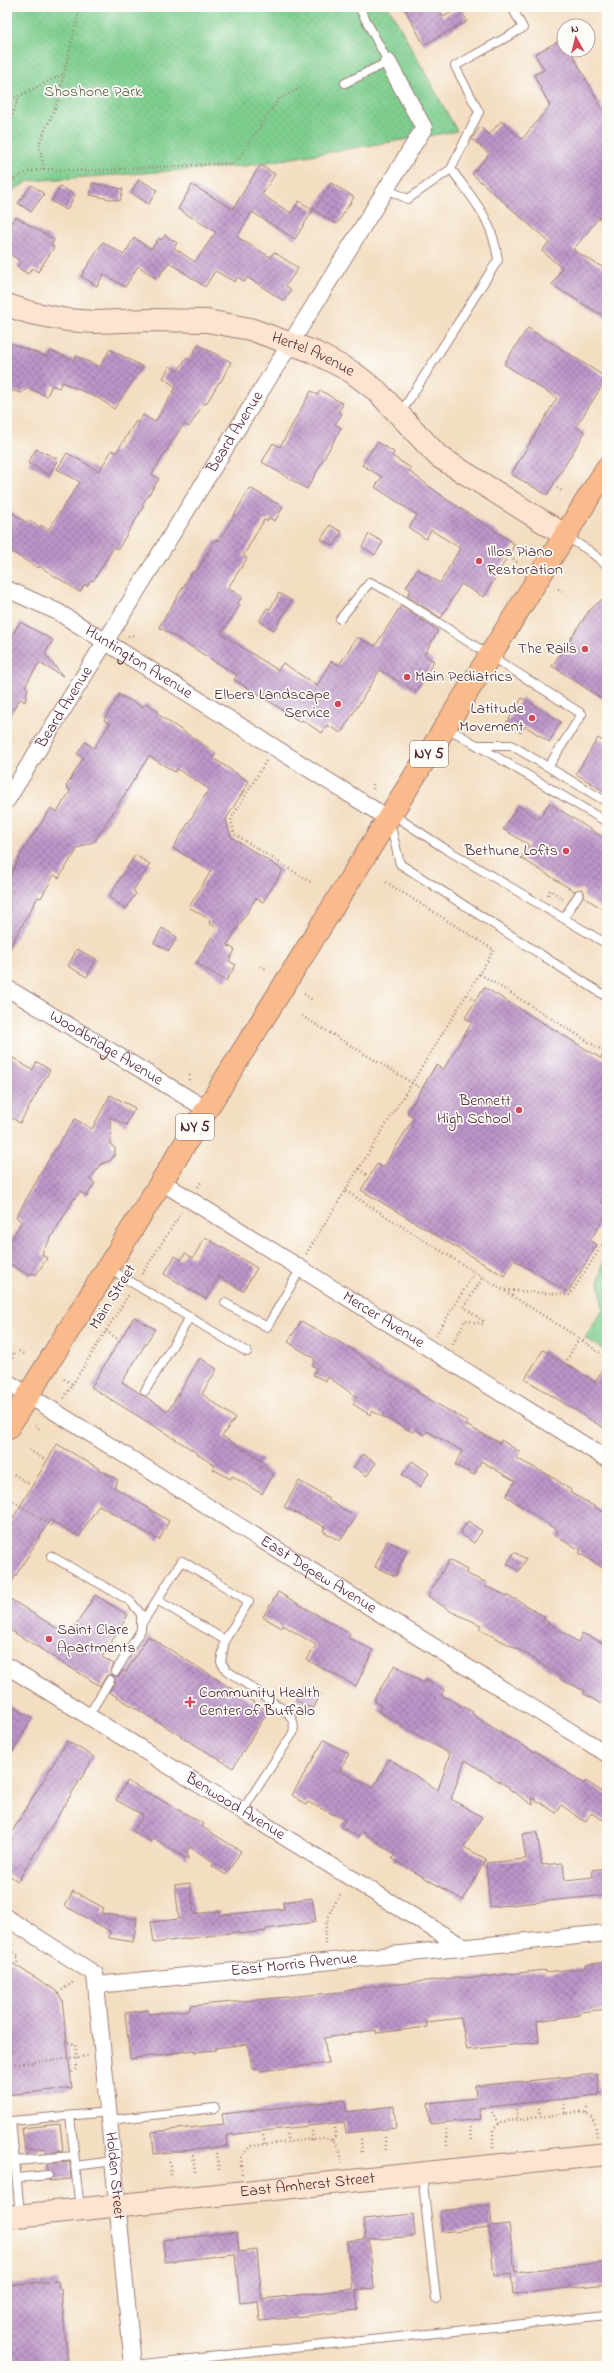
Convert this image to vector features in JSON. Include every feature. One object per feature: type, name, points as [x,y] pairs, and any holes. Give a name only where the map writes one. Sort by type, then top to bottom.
[{"type":"main road","name":"NY 5","points":[[7,1429],[160,1181],[566,536],[607,468]]},
{"type":"street","name":"Beard Avenue","points":[[7,800],[424,128],[388,62]]},
{"type":"street","name":"Hertel Avenue","points":[[7,305],[31,313],[67,320],[94,322],[150,320],[207,321],[250,329],[314,352],[352,372],[377,391],[438,456],[566,536]]},
{"type":"street","name":"Huntington Avenue","points":[[7,589],[58,612],[390,816]]},
{"type":"street","name":"Woodbridge Avenue","points":[[7,988],[206,1109]]},
{"type":"street","name":"Mercer Avenue","points":[[160,1181],[304,1262],[607,1459]]},
{"type":"street","name":"East Depew Avenue","points":[[7,1382],[607,1754]]},
{"type":"street","name":"Benwood Avenue","points":[[7,1666],[463,1948]]},
{"type":"street","points":[[7,1918],[95,1974],[97,1985]]},
{"type":"street","name":"East Morris Avenue","points":[[97,1985],[607,1933]]},
{"type":"street","name":"Holden Street","points":[[97,1985],[133,2365]]},
{"type":"street","name":"East Amherst Street","points":[[13,2217],[422,2173],[602,2146]]},
{"type":"lane","points":[[345,83],[388,62],[359,7]]},
{"type":"lane","points":[[386,189],[408,199],[451,169],[479,112],[455,66],[523,28],[512,7]]},
{"type":"lane","points":[[400,414],[498,260],[496,244],[486,216],[451,169]]},
{"type":"lane","points":[[566,536],[607,564]]},
{"type":"lane","points":[[340,619],[370,582],[390,592],[582,714],[548,767]]},
{"type":"lane","points":[[446,727],[607,822]]},
{"type":"lane","points":[[476,745],[511,745],[607,802]]},
{"type":"lane","points":[[390,816],[607,944]]},
{"type":"lane","points":[[390,816],[400,864],[607,997]]},
{"type":"lane","points":[[564,918],[579,894]]},
{"type":"lane","points":[[225,1303],[267,1327],[304,1262]]},
{"type":"lane","points":[[107,1268],[247,1352]]},
{"type":"lane","points":[[145,1391],[190,1317]]},
{"type":"lane","points":[[51,1556],[130,1601],[141,1614],[141,1630],[116,1671]]},
{"type":"lane","points":[[142,1623],[182,1561],[249,1601],[225,1640],[221,1662],[226,1670],[287,1712],[293,1719],[295,1726],[293,1733],[242,1811]]},
{"type":"lane","points":[[157,1600],[225,1640]]},
{"type":"lane","points":[[88,1716],[110,1680]]},
{"type":"lane","points":[[13,2217],[16,2178],[11,2121],[70,2116],[109,2116],[215,2108]]},
{"type":"lane","points":[[70,2116],[74,2170],[80,2210]]},
{"type":"lane","points":[[15,2161],[74,2156]]},
{"type":"lane","points":[[74,2170],[114,2161]]},
{"type":"lane","points":[[422,2173],[436,2299]]},
{"type":"lane","points":[[16,2178],[48,2175]]},
{"type":"lane","points":[[133,2365],[607,2315]]},
{"type":"path","points":[[44,169],[39,144],[57,103],[80,7]]},
{"type":"path","points":[[7,100],[19,96],[64,74]]},
{"type":"path","points":[[7,183],[28,172],[44,169],[89,172],[235,162],[279,99],[300,88]]},
{"type":"path","points":[[7,130],[19,96]]},
{"type":"path","points":[[557,488],[562,491]]},
{"type":"path","points":[[603,516],[607,518]]},
{"type":"path","points":[[522,538],[526,537]]},
{"type":"path","points":[[513,559],[518,563]]},
{"type":"path","points":[[558,589],[562,591]]},
{"type":"path","points":[[128,636],[135,635]]},
{"type":"path","points":[[266,761],[231,819],[234,834],[312,883]]},
{"type":"path","points":[[373,784],[373,789]]},
{"type":"path","points":[[304,1262],[359,1169],[494,950],[386,882]]},
{"type":"path","points":[[547,896],[550,890],[564,899]]},
{"type":"path","points":[[261,966],[266,969]]},
{"type":"path","points":[[480,974],[605,1052]]},
{"type":"path","points":[[304,994],[313,1000]]},
{"type":"path","points":[[467,995],[475,1000]]},
{"type":"path","points":[[302,1016],[419,1087]]},
{"type":"path","points":[[602,1057],[607,1048]]},
{"type":"path","points":[[189,1081],[190,1073]]},
{"type":"path","points":[[359,1169],[367,1174]]},
{"type":"path","points":[[346,1191],[580,1338],[607,1358]]},
{"type":"path","name":"Main Street","points":[[64,1398],[181,1213]]},
{"type":"path","points":[[504,1290],[570,1295],[604,1242]]},
{"type":"path","points":[[435,1336],[475,1272]]},
{"type":"path","points":[[452,1346],[465,1320],[483,1324],[483,1321],[464,1307],[483,1277]]},
{"type":"path","points":[[106,1331],[119,1340]]},
{"type":"path","points":[[566,1360],[580,1338]]},
{"type":"path","points":[[19,1351],[25,1355]]},
{"type":"path","points":[[11,1362],[14,1352]]},
{"type":"path","points":[[64,1379],[72,1384]]},
{"type":"path","points":[[34,1426],[42,1430]]},
{"type":"path","points":[[30,1450],[44,1459]]},
{"type":"path","points":[[14,1474],[29,1484]]},
{"type":"path","points":[[7,1497],[52,1526]]},
{"type":"path","points":[[325,1944],[324,1931],[327,1916],[342,1892]]},
{"type":"path","points":[[18,1935],[8,1950],[18,1955],[18,1963]]},
{"type":"path","points":[[62,1990],[76,1980]]},
{"type":"path","points":[[68,2042],[75,2045],[77,2057],[76,2069],[71,2073]]},
{"type":"path","points":[[7,2065],[92,2056]]},
{"type":"path","points":[[564,2104],[565,2113]]},
{"type":"path","points":[[586,2113],[588,2104]]},
{"type":"path","points":[[539,2108],[541,2116]]},
{"type":"path","points":[[516,2109],[517,2119]]},
{"type":"path","points":[[492,2112],[498,2123]]},
{"type":"path","points":[[494,2149],[493,2130],[498,2123],[565,2113],[586,2113],[594,2119],[602,2146]]},
{"type":"path","points":[[470,2127],[471,2143]]},
{"type":"path","points":[[332,2140],[335,2136],[335,2128]]},
{"type":"path","points":[[446,2129],[448,2146]]},
{"type":"path","points":[[312,2131],[313,2140]]},
{"type":"path","points":[[287,2134],[288,2142]]},
{"type":"path","points":[[263,2136],[265,2145]]},
{"type":"path","points":[[384,2137],[386,2152]]},
{"type":"path","points":[[242,2175],[241,2156],[244,2151],[251,2146],[324,2138],[332,2140],[341,2151],[342,2165]]},
{"type":"path","points":[[361,2139],[362,2155]]},
{"type":"path","points":[[217,2153],[219,2170]]},
{"type":"path","points":[[193,2155],[195,2172]]},
{"type":"path","points":[[169,2158],[171,2175]]},
{"type":"green space","name":"Shoshone Park","points":[[7,7],[389,7],[457,131],[244,166],[29,181],[7,194]]},
{"type":"green space","points":[[607,1248],[607,1352],[585,1338],[603,1310],[599,1280]]},
{"type":"building","points":[[404,7],[437,7],[443,17],[460,8],[467,21],[424,45]]},
{"type":"building","points":[[556,42],[556,58],[574,58],[607,117],[607,208],[573,250],[607,270],[607,318],[552,285],[562,268],[542,251],[549,242],[472,174],[489,154],[472,139],[480,127],[489,135],[501,121],[522,139],[550,106],[534,75],[544,70],[535,54]]},
{"type":"building","points":[[260,165],[275,174],[262,195],[291,213],[299,201],[313,210],[295,239],[252,212],[237,237],[270,257],[274,252],[298,268],[286,286],[291,290],[284,301],[247,277],[245,282],[237,277],[235,282],[215,271],[205,287],[169,262],[157,279],[138,266],[125,287],[104,274],[97,286],[81,276],[103,242],[124,255],[134,238],[151,249],[159,238],[162,240],[165,235],[177,243],[174,248],[195,262],[216,232],[178,209],[192,185],[233,209]]},
{"type":"building","points":[[139,179],[157,190],[149,204],[131,193]]},
{"type":"building","points":[[92,183],[123,189],[120,201],[90,195]]},
{"type":"building","points":[[331,183],[354,197],[337,224],[314,210]]},
{"type":"building","points":[[32,185],[44,194],[31,212],[18,203]]},
{"type":"building","points":[[60,186],[75,195],[67,210],[51,201]]},
{"type":"building","points":[[16,217],[54,240],[51,245],[54,247],[38,272],[32,268],[28,274],[17,267],[20,261],[7,252],[7,227]]},
{"type":"building","points":[[528,328],[607,378],[576,427],[585,432],[547,495],[511,474],[557,398],[504,364]]},
{"type":"building","points":[[7,342],[48,357],[51,351],[74,360],[76,356],[100,367],[110,349],[143,367],[114,409],[100,399],[62,382],[59,388],[52,385],[47,396],[28,388],[21,393],[7,389]]},
{"type":"building","points":[[198,345],[231,362],[220,383],[219,382],[206,404],[204,403],[189,427],[184,424],[175,437],[152,474],[159,479],[142,505],[144,506],[118,549],[114,547],[93,581],[91,580],[87,586],[85,584],[80,592],[39,566],[38,568],[7,549],[7,509],[27,523],[29,520],[41,528],[41,525],[48,530],[80,482],[57,469],[67,453],[99,471],[112,450],[116,453],[136,421],[138,423],[143,415],[155,422],[176,387],[163,378],[170,366],[178,371],[186,358],[189,360]]},
{"type":"building","points":[[320,390],[343,404],[338,412],[342,414],[335,424],[341,428],[307,489],[262,462],[273,443],[280,447],[311,391],[318,395]]},
{"type":"building","points":[[377,442],[394,452],[392,456],[411,468],[409,471],[449,501],[515,544],[484,597],[461,584],[441,618],[407,596],[411,590],[406,587],[417,569],[440,583],[460,548],[431,530],[426,539],[409,528],[417,515],[375,487],[382,477],[362,465]]},
{"type":"building","points":[[36,449],[58,459],[49,475],[28,463]]},
{"type":"building","points":[[250,488],[283,507],[275,521],[269,518],[267,521],[264,520],[243,556],[247,558],[228,588],[242,597],[238,603],[240,605],[221,634],[278,670],[283,663],[317,686],[331,661],[339,665],[357,637],[375,646],[401,606],[438,631],[424,655],[434,661],[416,692],[380,670],[341,733],[327,725],[322,733],[302,720],[300,722],[257,693],[234,680],[237,675],[159,627],[193,571],[196,572],[216,539],[219,541]]},
{"type":"building","points":[[330,525],[342,532],[334,546],[321,539]]},
{"type":"building","points":[[369,534],[383,542],[375,555],[362,547]]},
{"type":"building","points":[[279,593],[292,601],[274,630],[259,621],[267,608],[270,609]]},
{"type":"building","name":"The Rails","points":[[607,595],[607,702],[552,666],[589,611]]},
{"type":"building","points":[[20,622],[53,640],[45,654],[63,676],[39,663],[25,686],[28,688],[25,702],[20,699],[7,720],[7,645]]},
{"type":"building","points":[[119,695],[143,707],[146,703],[158,711],[157,713],[163,718],[216,753],[213,758],[249,782],[226,819],[231,837],[283,870],[263,902],[256,898],[227,945],[235,950],[229,961],[236,965],[226,981],[196,963],[217,928],[209,923],[210,920],[189,907],[211,871],[173,848],[209,789],[177,769],[175,772],[149,756],[95,841],[78,848],[59,878],[54,875],[41,898],[38,897],[7,952],[7,882],[22,852],[51,808],[57,812],[71,790],[66,787],[83,758],[77,754],[85,742],[94,748],[110,724],[104,720]]},
{"type":"building","points":[[522,698],[561,722],[549,742],[525,726],[521,733],[506,724]]},
{"type":"building","points":[[598,738],[607,744],[607,793],[576,774]]},
{"type":"building","name":"Bethune Lofts","points":[[549,803],[607,840],[607,912],[584,897],[584,892],[582,889],[574,891],[521,858],[529,845],[503,829],[518,806],[539,819]]},
{"type":"building","points":[[135,855],[150,864],[133,891],[136,893],[126,909],[109,897]]},
{"type":"building","points":[[162,928],[177,937],[169,951],[154,943]]},
{"type":"building","points":[[77,949],[96,959],[87,977],[68,966]]},
{"type":"building","points":[[484,987],[607,1062],[607,1190],[600,1201],[607,1205],[607,1213],[590,1241],[597,1245],[568,1292],[514,1260],[504,1276],[361,1190],[377,1164],[383,1168],[414,1117],[407,1113],[436,1065],[443,1070],[472,1022],[465,1018]]},
{"type":"building","points":[[7,1054],[32,1070],[37,1062],[50,1070],[20,1123],[7,1115]]},
{"type":"building","points":[[110,1095],[135,1108],[126,1125],[110,1117],[111,1145],[115,1148],[115,1154],[111,1160],[100,1165],[90,1180],[95,1183],[87,1196],[80,1192],[74,1199],[43,1251],[42,1255],[47,1258],[36,1275],[32,1273],[30,1276],[7,1262],[7,1246],[22,1222],[16,1217],[52,1154],[75,1119],[92,1129]]},
{"type":"building","points":[[205,1237],[257,1268],[243,1291],[219,1277],[206,1299],[164,1274],[175,1256],[181,1260],[185,1253],[193,1258]]},
{"type":"building","points":[[134,1317],[155,1329],[122,1382],[168,1411],[200,1358],[217,1369],[202,1394],[235,1418],[222,1436],[262,1460],[259,1465],[274,1474],[262,1494],[232,1476],[230,1479],[213,1469],[215,1466],[191,1449],[91,1387]]},
{"type":"building","points":[[301,1321],[350,1348],[376,1367],[417,1390],[417,1392],[468,1422],[466,1425],[500,1443],[501,1440],[520,1452],[516,1458],[554,1478],[571,1490],[570,1492],[607,1514],[607,1570],[579,1553],[581,1550],[555,1536],[558,1531],[506,1496],[515,1481],[481,1461],[474,1475],[455,1465],[462,1451],[427,1431],[425,1435],[415,1429],[413,1432],[372,1411],[370,1415],[353,1404],[357,1397],[328,1377],[326,1381],[313,1375],[317,1368],[312,1366],[315,1359],[288,1342]]},
{"type":"building","points":[[543,1350],[595,1382],[607,1362],[607,1430],[525,1379]]},
{"type":"building","points":[[57,1444],[118,1480],[114,1487],[169,1521],[159,1540],[99,1505],[79,1537],[50,1520],[7,1590],[7,1528]]},
{"type":"building","points":[[362,1454],[376,1463],[367,1476],[354,1467]]},
{"type":"building","points":[[412,1461],[429,1473],[420,1487],[402,1475]]},
{"type":"building","points":[[299,1481],[329,1498],[328,1500],[356,1517],[340,1541],[323,1531],[325,1527],[284,1507]]},
{"type":"building","points":[[468,1521],[482,1531],[474,1543],[460,1533]]},
{"type":"building","points":[[387,1541],[407,1550],[395,1576],[375,1567]]},
{"type":"building","points":[[514,1552],[526,1559],[519,1571],[507,1564]]},
{"type":"building","points":[[449,1560],[467,1570],[465,1573],[487,1583],[485,1586],[519,1601],[545,1617],[543,1619],[578,1642],[582,1633],[607,1645],[607,1695],[601,1704],[583,1693],[585,1691],[560,1679],[561,1677],[523,1652],[479,1629],[481,1625],[452,1612],[428,1596]]},
{"type":"building","points":[[278,1592],[350,1634],[348,1638],[373,1650],[356,1686],[307,1660],[316,1645],[283,1625],[282,1628],[263,1617]]},
{"type":"building","name":"Saint Clare Apartments","points":[[95,1595],[128,1615],[102,1657],[114,1664],[111,1670],[113,1675],[107,1675],[100,1686],[7,1628],[7,1597],[69,1636]]},
{"type":"building","name":"Community Health Center of Buffalo","points":[[148,1636],[268,1711],[233,1768],[109,1692],[115,1681],[113,1676],[119,1676],[123,1670],[126,1672]]},
{"type":"building","points":[[395,1665],[423,1683],[426,1679],[444,1690],[441,1695],[473,1712],[472,1714],[507,1737],[534,1752],[535,1751],[584,1784],[586,1781],[607,1795],[607,1822],[591,1813],[585,1822],[561,1805],[556,1813],[532,1797],[533,1805],[509,1789],[510,1788],[465,1760],[451,1799],[482,1817],[464,1847],[486,1859],[463,1900],[392,1859],[395,1854],[362,1832],[358,1837],[341,1827],[345,1820],[308,1802],[306,1805],[292,1795],[324,1740],[349,1754],[339,1771],[373,1788],[389,1759],[438,1790],[450,1754],[378,1711],[381,1706],[375,1702],[375,1697]]},
{"type":"building","points":[[303,1685],[321,1694],[313,1709],[296,1700]]},
{"type":"building","points":[[7,1704],[32,1718],[7,1762]]},
{"type":"building","points":[[67,1741],[94,1757],[18,1881],[7,1874],[7,1840]]},
{"type":"building","points":[[127,1781],[204,1824],[202,1827],[241,1851],[226,1875],[212,1866],[214,1862],[190,1847],[187,1851],[188,1859],[153,1838],[151,1842],[133,1831],[143,1815],[116,1800]]},
{"type":"building","points":[[537,1832],[542,1865],[563,1863],[565,1880],[593,1877],[592,1870],[607,1868],[607,1895],[490,1907],[486,1863],[526,1859],[522,1834]]},
{"type":"building","points":[[190,1883],[194,1914],[220,1911],[220,1915],[284,1909],[283,1902],[312,1898],[316,1922],[266,1929],[266,1931],[238,1934],[238,1932],[154,1943],[151,1922],[179,1919],[175,1885]]},
{"type":"building","points":[[73,1891],[104,1908],[101,1913],[137,1919],[133,1942],[109,1938],[110,1931],[65,1906]]},
{"type":"building","points":[[7,1960],[57,1991],[62,1999],[72,2088],[7,2095]]},
{"type":"building","points":[[606,1962],[607,2009],[580,2012],[580,2015],[537,2021],[539,2042],[467,2050],[461,2018],[426,2022],[427,2027],[376,2033],[376,2030],[324,2038],[328,2063],[304,2066],[260,2071],[259,2068],[252,2069],[248,2044],[215,2048],[216,2050],[195,2052],[195,2050],[130,2059],[125,2013],[148,2010],[149,2014],[190,2010],[190,2006],[341,1992],[361,1988],[453,1978],[484,1977],[545,1970],[545,1972],[585,1968],[585,1965]]},
{"type":"building","points":[[597,2074],[599,2095],[479,2108],[481,2119],[430,2124],[428,2103],[476,2098],[475,2086]]},
{"type":"building","points":[[345,2100],[346,2112],[394,2106],[396,2128],[346,2133],[344,2122],[227,2135],[228,2146],[154,2154],[152,2132],[224,2124],[222,2114]]},
{"type":"building","points":[[60,2124],[63,2151],[46,2153],[45,2148],[25,2150],[22,2128]]},
{"type":"building","points":[[70,2162],[71,2179],[49,2181],[53,2174],[48,2170],[47,2164]]},
{"type":"building","points":[[490,2205],[492,2226],[509,2224],[515,2272],[607,2262],[607,2284],[513,2294],[511,2274],[494,2276],[489,2227],[442,2232],[440,2211]]},
{"type":"building","points":[[413,2214],[415,2236],[369,2240],[374,2288],[356,2290],[358,2310],[260,2321],[258,2301],[240,2303],[235,2254],[165,2262],[163,2240],[237,2232],[239,2252],[257,2250],[262,2299],[352,2289],[347,2241],[365,2239],[363,2219]]},
{"type":"building","points":[[58,2281],[59,2289],[61,2289],[68,2366],[7,2366],[7,2285]]},
{"type":"place","name":"Illos Piano Restoration","points":[[479,561]]},
{"type":"place","name":"The Rails","points":[[585,649]]},
{"type":"place","name":"Main Pediatrics","points":[[407,677]]},
{"type":"place","name":"Elbers Landscape Service","points":[[338,704]]},
{"type":"place","name":"Latitude Movement","points":[[532,718]]},
{"type":"place","name":"Bethune Lofts","points":[[566,851]]},
{"type":"place","name":"Bennett High School","points":[[519,1110]]},
{"type":"place","name":"Saint Clare Apartments","points":[[49,1639]]},
{"type":"place","name":"Community Health Center of Buffalo","points":[[190,1702]]}]
